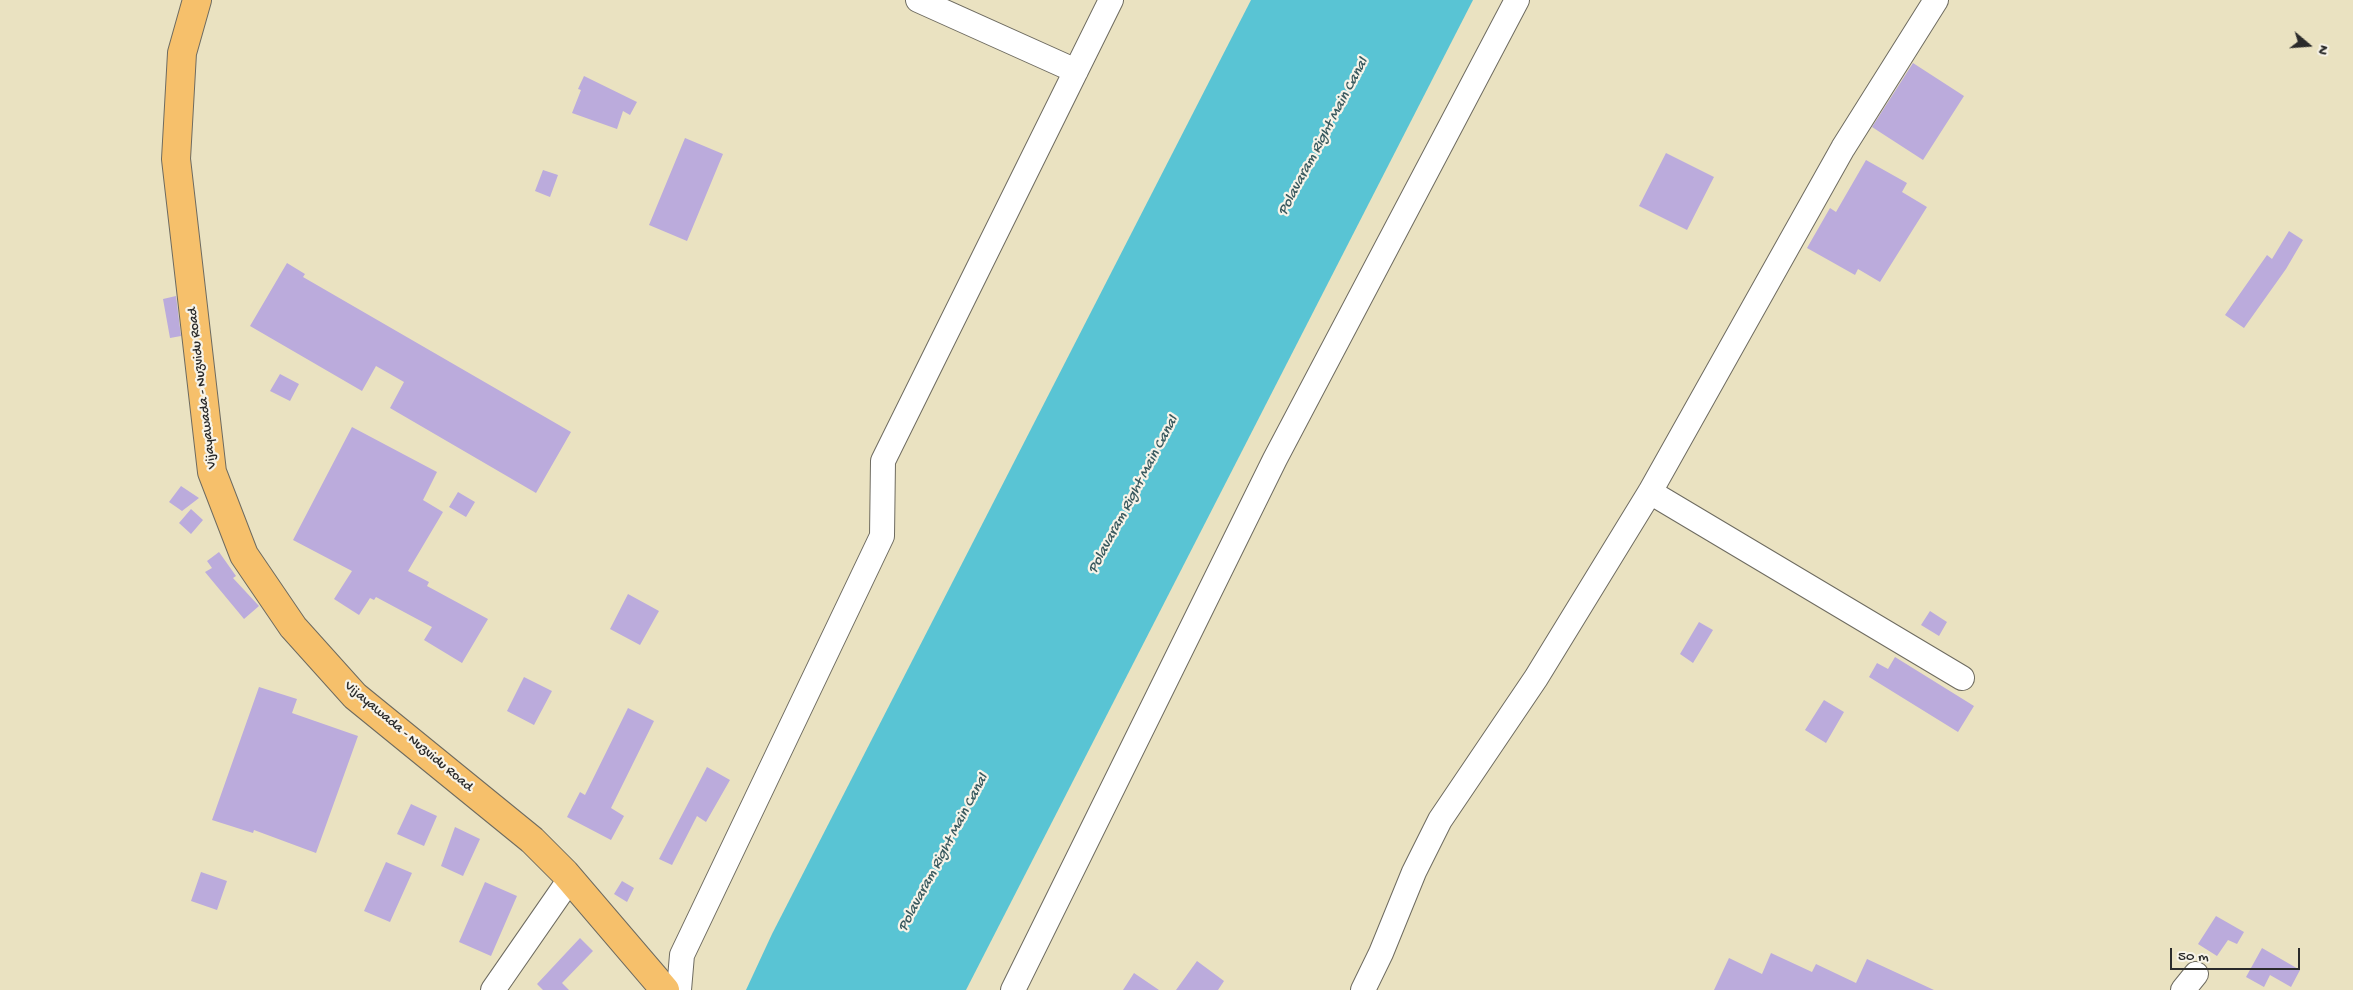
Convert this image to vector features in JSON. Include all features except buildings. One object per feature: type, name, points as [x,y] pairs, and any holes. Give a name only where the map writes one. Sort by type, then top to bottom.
[{"type":"main road","name":"Vijayawada - Nuzvidu Road","points":[[198,0],[182,53],[176,158],[212,472],[244,555],[293,627],[355,696],[532,840],[570,879],[665,990]]},
{"type":"street","points":[[918,0],[1076,71]]},
{"type":"street","points":[[679,990],[682,955],[882,536],[883,461],[1111,0]]},
{"type":"street","points":[[1013,990],[1275,459],[1517,0]]},
{"type":"street","points":[[1363,990],[1381,953],[1414,872],[1440,820],[1536,678],[1650,492],[1843,148],[1936,0]]},
{"type":"street","points":[[1650,492],[1962,678]]},
{"type":"street","points":[[493,990],[570,879]]},
{"type":"water","name":"Polavaram Right Main Canal","points":[[1251,0],[1473,0],[966,990],[746,990],[772,934]]}]
